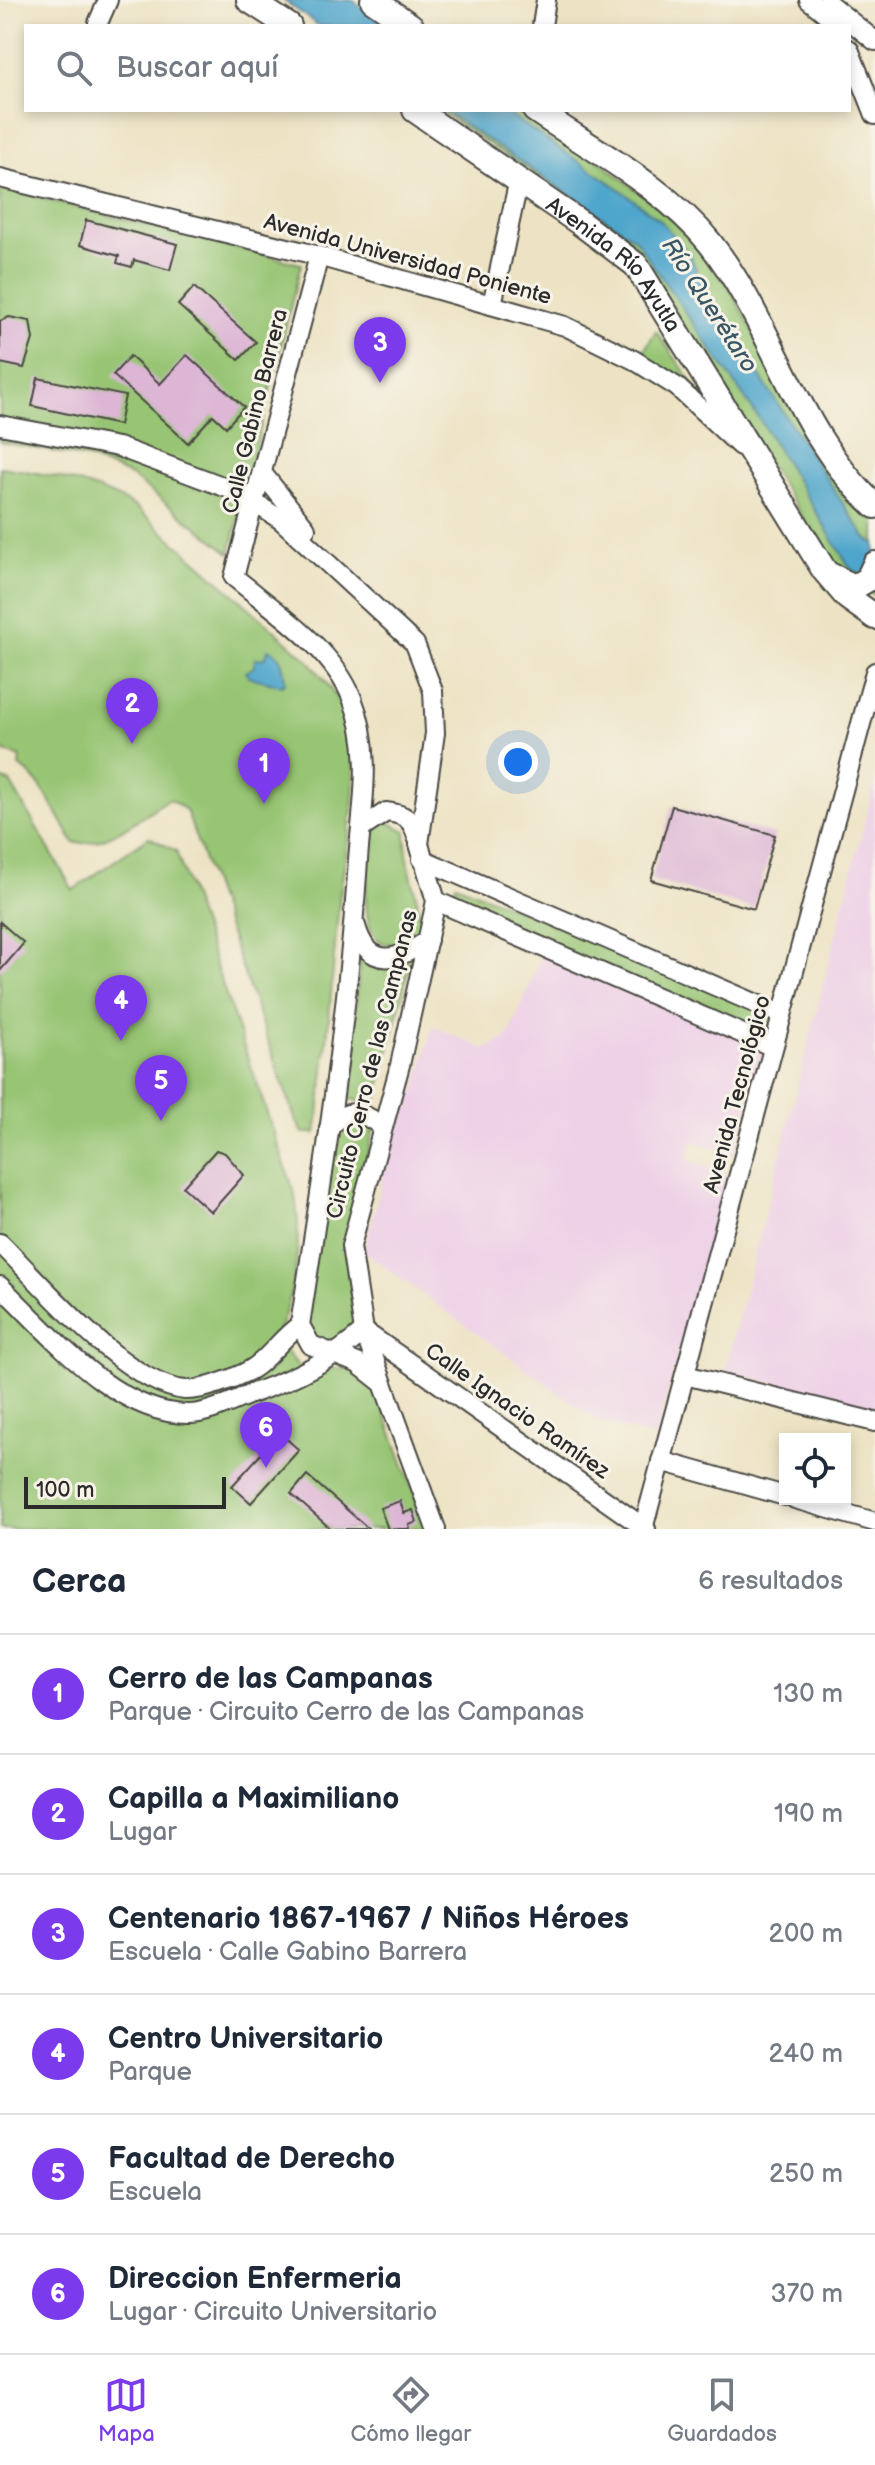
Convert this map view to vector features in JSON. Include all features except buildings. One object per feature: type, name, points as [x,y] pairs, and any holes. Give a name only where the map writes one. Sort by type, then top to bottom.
[{"type":"main road","points":[[249,0],[286,24]]},
{"type":"main road","points":[[373,0],[408,24]]},
{"type":"main road","name":"Avenida Río Ayutla","points":[[418,112],[519,179],[636,265],[824,570],[847,597],[875,617]]},
{"type":"main road","points":[[538,112],[662,197],[710,243],[832,460],[875,506]]},
{"type":"main road","points":[[824,570],[854,587],[868,579],[875,564]]},
{"type":"street","points":[[98,23],[108,0]]},
{"type":"street","points":[[542,24],[546,0]]},
{"type":"street","points":[[809,0],[838,24]]},
{"type":"street","points":[[828,2],[838,24]]},
{"type":"street","points":[[828,2],[872,32],[851,49]]},
{"type":"street","points":[[851,53],[875,115]]},
{"type":"street","name":"Avenida Universidad Poniente","points":[[0,178],[319,256],[565,326],[634,360],[677,387],[762,468]]},
{"type":"street","points":[[492,305],[519,179]]},
{"type":"street","name":"Calle Gabino Barrera","points":[[234,577],[319,256]]},
{"type":"street","name":"Circuito Cerro de las Campanas","points":[[0,425],[118,447],[238,492],[319,552],[415,644],[433,691],[435,733],[420,851],[436,901],[351,1246],[364,1331],[436,1529]]},
{"type":"street","points":[[263,474],[313,538],[319,552]]},
{"type":"street","name":"Circuito Cerro de las Campanas","points":[[234,577],[330,662],[352,697],[366,755],[355,923],[300,1325]]},
{"type":"street","name":"Avenida Tecnológico","points":[[644,1529],[875,672]]},
{"type":"street","points":[[362,828],[386,812],[403,814],[413,823],[420,851],[782,1015]]},
{"type":"street","points":[[436,901],[773,1047]]},
{"type":"street","points":[[355,923],[359,939],[369,951],[384,958],[400,958],[428,940]]},
{"type":"street","points":[[329,1128],[340,1116],[352,1112],[364,1114],[382,1127]]},
{"type":"street","points":[[0,1243],[111,1350],[148,1380],[188,1390],[248,1372],[300,1325],[311,1345],[357,1363],[381,1382]]},
{"type":"street","points":[[0,1286],[106,1386],[134,1400],[190,1414],[293,1380],[330,1354],[346,1347],[364,1331]]},
{"type":"street","name":"Calle Ignacio Ramírez","points":[[364,1331],[644,1529]]},
{"type":"street","points":[[248,1372],[255,1378],[259,1391]]},
{"type":"street","points":[[685,1375],[875,1422]]},
{"type":"street","points":[[661,1461],[779,1494]]},
{"type":"street","points":[[816,1505],[875,1522]]},
{"type":"shaded area","points":[[875,781],[875,1408],[725,1371]]},
{"type":"shaded area","points":[[542,954],[765,1048],[734,1155],[693,1141],[686,1159],[728,1175],[655,1438],[598,1421],[364,1252],[405,1090],[415,1092],[433,1026],[485,1049],[508,1037]]},
{"type":"green space","points":[[441,112],[536,112],[705,243],[823,458],[875,522],[875,596],[836,571],[627,237]]},
{"type":"green space","points":[[0,188],[301,264],[230,553],[131,476],[88,458],[0,442]]},
{"type":"green space","points":[[656,331],[710,407],[640,357]]},
{"type":"green space","points":[[0,467],[69,480],[134,506],[308,660],[341,706],[351,739],[353,800],[339,903],[316,1133],[303,1133],[295,1118],[186,810],[169,799],[112,835],[87,843],[74,843],[35,779],[19,766],[20,757],[0,750]]},
{"type":"green space","points":[[0,779],[10,782],[73,890],[149,837],[176,851],[294,1191],[298,1227],[296,1266],[288,1304],[275,1338],[309,1379],[329,1368],[347,1369],[375,1386],[427,1529],[0,1529]]},
{"type":"green space","points":[[386,821],[406,831],[407,855],[422,928],[408,940],[395,944],[378,940],[367,912],[370,853],[378,825]]},
{"type":"green space","points":[[456,884],[777,1018],[769,1039],[447,905]]},
{"type":"green space","points":[[361,950],[394,967],[411,960],[373,1104],[350,1099],[348,1093]]},
{"type":"green space","points":[[340,1116],[375,1121],[356,1219],[364,1331],[330,1354],[300,1325]]},
{"type":"water","points":[[283,0],[352,0],[388,24],[316,24]]},
{"type":"water","name":"Río Querétaro","points":[[446,112],[505,112],[617,187],[661,221],[690,255],[706,294],[865,537],[875,544],[875,585],[850,568],[760,420],[634,238]]},
{"type":"water","points":[[268,649],[277,654],[282,663],[285,683],[281,685],[249,677],[246,672],[254,667],[255,659],[266,658]]},
{"type":"place","name":"Centenario 1867-1967 / Niños Héroes","points":[[380,383]]},
{"type":"place","name":"Capilla a Maximiliano","points":[[132,744]]},
{"type":"place","name":"Cerro de las Campanas","points":[[264,804]]},
{"type":"place","name":"Centro Universitario","points":[[121,1041]]},
{"type":"place","name":"Facultad de Derecho","points":[[161,1121]]},
{"type":"place","name":"Direccion Enfermeria","points":[[266,1468]]}]
